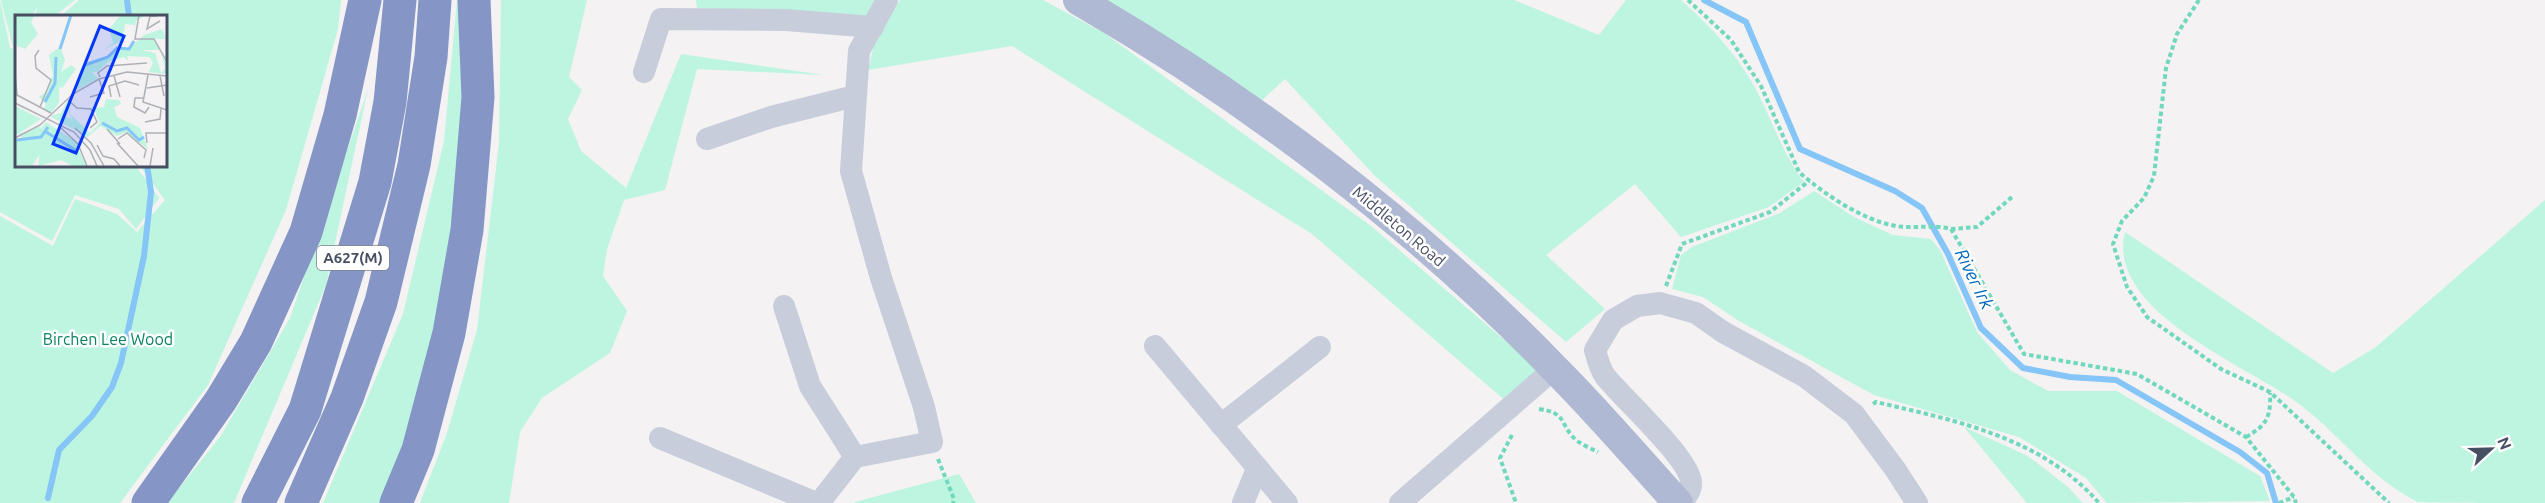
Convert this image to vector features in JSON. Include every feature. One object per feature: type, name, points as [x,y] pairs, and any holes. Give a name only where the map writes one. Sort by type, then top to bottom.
[{"type":"highway","name":"A627(M)","points":[[148,503],[221,400],[256,342],[306,232],[340,115],[365,0]]},
{"type":"highway","name":"A627(M)","points":[[258,503],[305,410],[375,182],[390,102],[400,0]]},
{"type":"highway","name":"A627(M)","points":[[301,503],[347,398],[381,302],[414,165],[432,57],[435,0]]},
{"type":"highway","points":[[396,503],[418,450],[449,333],[467,230],[478,97],[474,0]]},
{"type":"main road","name":"Middleton Road","points":[[1078,0],[1247,108],[1333,172],[1425,246],[1555,368],[1679,503]]},
{"type":"street","points":[[660,438],[818,503],[855,457],[932,442],[924,407],[881,278],[851,171],[859,51],[887,0]]},
{"type":"street","points":[[644,72],[661,19],[786,20],[873,27]]},
{"type":"street","points":[[707,139],[771,117],[855,96]]},
{"type":"street","points":[[1679,503],[1689,494],[1691,481],[1688,474],[1675,454],[1604,375],[1595,350],[1613,320],[1637,306],[1660,303],[1696,313],[1723,332],[1804,376],[1854,414],[1917,503]]},
{"type":"street","points":[[784,306],[810,386],[855,457]]},
{"type":"street","points":[[1155,346],[1287,503]]},
{"type":"street","points":[[1221,425],[1320,347]]},
{"type":"street","points":[[1400,503],[1555,368]]},
{"type":"street","points":[[1243,503],[1257,469]]},
{"type":"path","points":[[1688,0],[1731,40],[1761,86],[1799,172],[1809,181],[1866,216],[1896,226],[1941,226],[1951,229],[1977,227],[2012,197]]},
{"type":"path","points":[[2199,0],[2176,34],[2166,68],[2154,176],[2144,198],[2122,221],[2114,244],[2127,286],[2146,317],[2221,369],[2270,392],[2389,503]]},
{"type":"path","points":[[1660,303],[1682,244],[1770,212],[1809,181]]},
{"type":"path","points":[[1951,229],[2024,354],[2137,374],[2246,437],[2294,497],[2296,503]]},
{"type":"path","points":[[2246,437],[2258,430],[2271,414],[2270,392]]},
{"type":"path","points":[[1854,414],[1876,402],[1941,417],[2018,441],[2080,482],[2099,503]]},
{"type":"path","points":[[1537,409],[1564,420],[1574,438],[1607,456],[1623,443]]},
{"type":"path","points":[[1516,427],[1500,458],[1516,503]]},
{"type":"path","points":[[932,442],[954,499],[953,503]]},
{"type":"path","points":[[2279,503],[2294,497]]},
{"type":"green space","points":[[0,0],[10,48],[15,49],[15,166],[136,166],[159,198],[136,229],[119,209],[75,195],[52,241],[0,212]]},
{"type":"green space","points":[[1,0],[75,0],[56,15],[35,15],[38,6],[33,15],[15,15],[15,47],[13,47]]},
{"type":"green space","name":"Birchen Lee Wood","points":[[79,0],[341,0],[338,29],[286,210],[208,385],[120,503],[0,503],[0,216],[53,246],[75,199],[117,214],[137,232],[165,200],[140,166],[166,166],[166,15],[62,15]]},
{"type":"green space","points":[[457,0],[463,0],[464,77],[456,240],[440,331],[386,503],[323,503],[403,314],[444,141]]},
{"type":"green space","points":[[501,0],[587,0],[569,77],[582,90],[568,119],[581,151],[626,188],[681,54],[824,75],[697,69],[665,190],[624,200],[607,249],[603,276],[627,311],[610,353],[542,398],[520,432],[509,503],[420,503],[447,433],[477,330],[499,143]]},
{"type":"green space","points":[[696,0],[877,0],[868,16],[697,8]]},
{"type":"green space","points":[[900,0],[1043,0],[1104,33],[1371,226],[1550,379],[1515,409],[1312,234],[1012,46],[868,70],[875,39]]},
{"type":"green space","points":[[1088,0],[1514,0],[1599,35],[1626,0],[1681,0],[1738,60],[1753,84],[1789,159],[1804,182],[1769,207],[1681,237],[1635,184],[1546,255],[1605,309],[1566,342],[1375,176],[1285,79],[1260,102]]},
{"type":"green space","points":[[368,89],[326,285],[234,503],[167,503],[220,437],[290,318]]},
{"type":"green space","points":[[1814,191],[1854,217],[1893,235],[1931,239],[1940,250],[1977,332],[2010,370],[2048,391],[2117,391],[2260,476],[2270,501],[2107,503],[2086,478],[2019,437],[1874,395],[1739,321],[1703,297],[1672,289],[1681,255],[1692,247],[1780,213]]},
{"type":"green space","points":[[2545,200],[2545,503],[2418,502],[2401,493],[2372,470],[2303,407],[2188,336],[2160,313],[2138,288],[2125,261],[2125,232],[2333,373],[2376,347]]},
{"type":"green space","points":[[1964,427],[2028,456],[2068,487],[2083,503],[2027,503]]},
{"type":"green space","points":[[959,474],[976,503],[855,503],[855,502]]},
{"type":"waterway","points":[[127,0],[129,15]]},
{"type":"waterway","name":"River Irk","points":[[1704,0],[1746,22],[1800,149],[1895,191],[1922,208],[1948,254],[1981,328],[2023,368],[2070,377],[2116,380],[2240,452],[2267,473],[2276,503]]},
{"type":"waterway","points":[[48,498],[59,450],[92,416],[112,387],[121,363],[144,256],[151,192],[147,166]]}]
